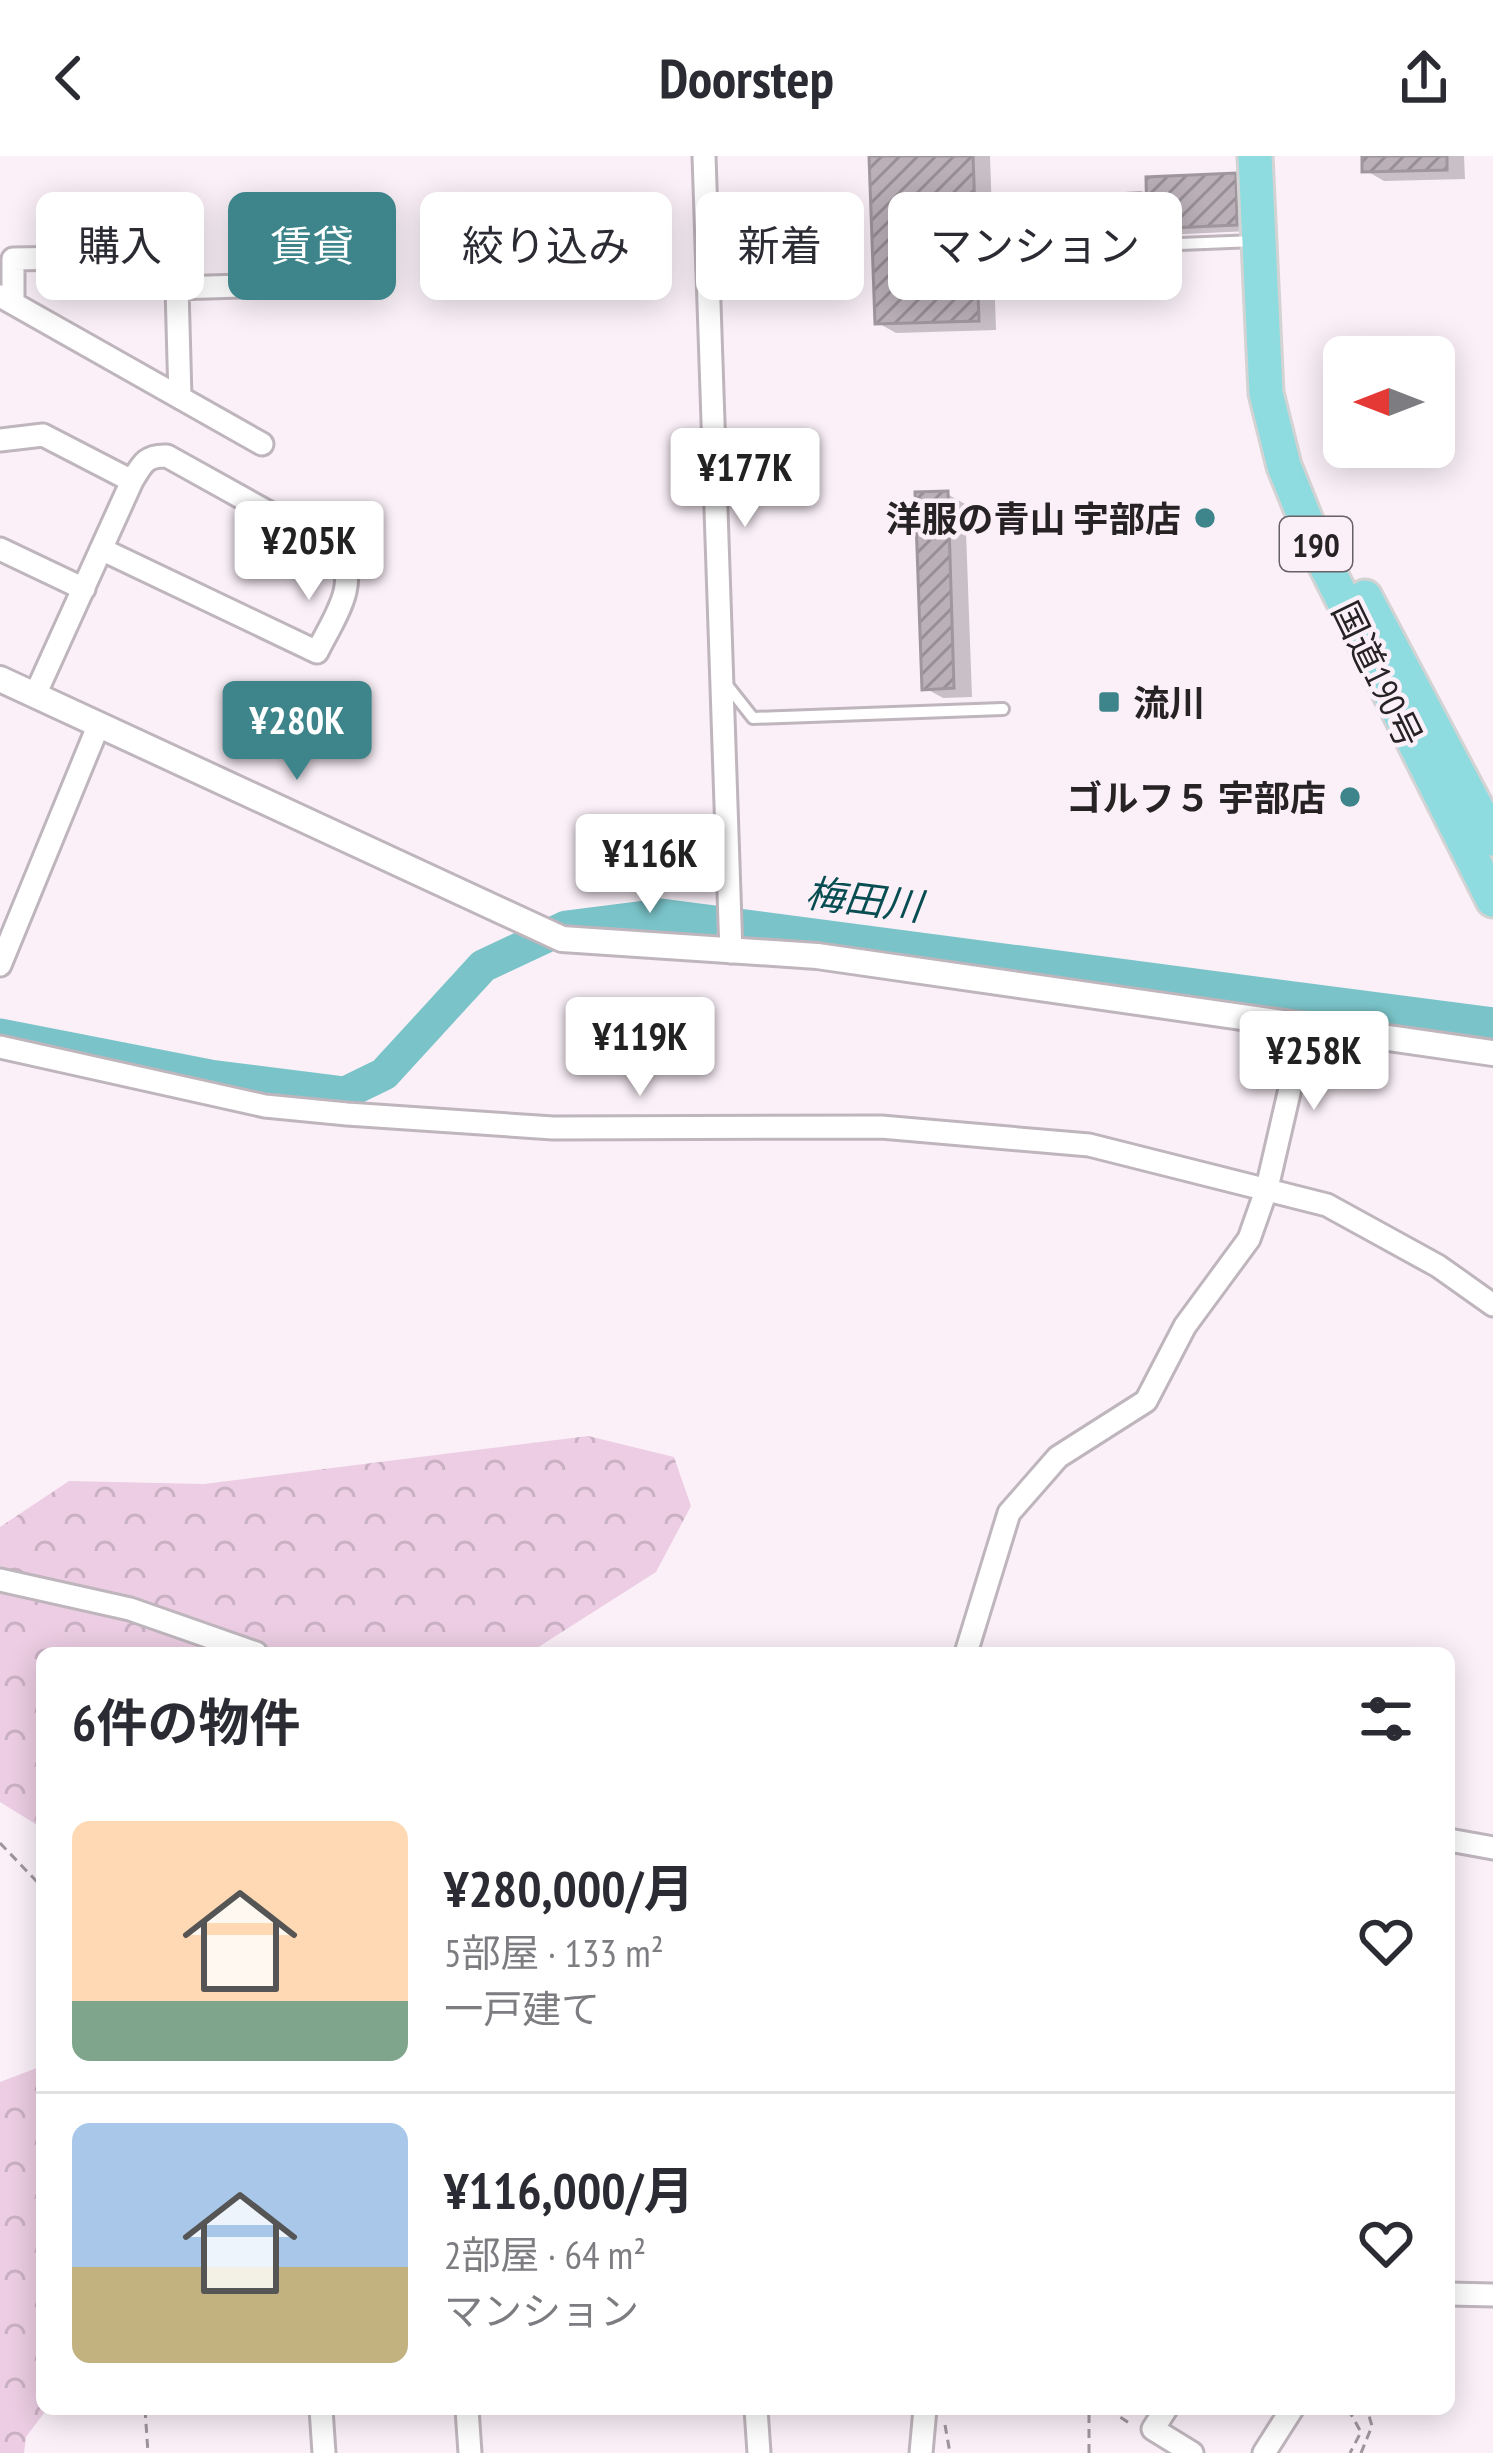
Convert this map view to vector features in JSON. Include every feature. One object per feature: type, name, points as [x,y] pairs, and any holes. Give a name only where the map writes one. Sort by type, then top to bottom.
[{"type":"highway","name":"国道190号","points":[[1255,156],[1266,393],[1285,466],[1366,650],[1493,900]]},
{"type":"highway","name":"国道190号","points":[[1272,156],[1283,377],[1301,460],[1358,583],[1493,839]]},
{"type":"street","points":[[704,156],[730,928]]},
{"type":"street","points":[[36,259],[13,260],[6,300],[262,444]]},
{"type":"street","points":[[180,398],[177,288],[228,286]]},
{"type":"street","points":[[0,440],[43,435],[132,481]]},
{"type":"street","points":[[35,695],[84,589],[101,549],[132,481],[144,460],[167,456],[336,550],[348,570],[348,586],[317,652],[101,549]]},
{"type":"street","points":[[0,549],[84,589]]},
{"type":"street","points":[[0,679],[562,939],[730,928],[817,956],[1493,1053]]},
{"type":"street","points":[[0,965],[99,724]]},
{"type":"street","points":[[968,1647],[1009,1514],[1058,1457],[1146,1401],[1185,1326],[1249,1239],[1267,1188],[1305,1024]]},
{"type":"street","points":[[0,1047],[265,1106],[553,1128],[881,1126],[1089,1145],[1327,1205],[1390,1238],[1493,1305]]},
{"type":"street","points":[[0,1580],[130,1609],[239,1647]]},
{"type":"street","points":[[1455,1841],[1493,1848]]},
{"type":"street","points":[[1455,2294],[1493,2295]]},
{"type":"street","points":[[321,2415],[324,2453]]},
{"type":"street","points":[[467,2415],[470,2453]]},
{"type":"street","points":[[756,2415],[759,2453]]},
{"type":"street","points":[[921,2453],[924,2415]]},
{"type":"street","points":[[1162,2415],[1154,2429],[1192,2453]]},
{"type":"street","points":[[1264,2453],[1288,2415]]},
{"type":"lane","points":[[1182,244],[1258,241]]},
{"type":"lane","points":[[722,678],[753,718],[1003,709]]},
{"type":"path","points":[[0,1843],[36,1881]]},
{"type":"path","points":[[146,2415],[148,2453]]},
{"type":"path","points":[[944,2415],[950,2453]]},
{"type":"path","points":[[1089,2415],[1089,2453]]},
{"type":"path","points":[[1117,2415],[1133,2426],[1154,2429]]},
{"type":"path","points":[[1350,2453],[1361,2432],[1351,2415]]},
{"type":"path","points":[[1360,2453],[1372,2426],[1369,2415]]},
{"type":"green space","points":[[588,1436],[674,1457],[691,1506],[656,1572],[538,1647],[36,1647],[36,1824],[0,1802],[0,1527],[69,1481],[204,1484]]},
{"type":"green space","points":[[36,2068],[36,2415],[42,2415],[26,2437],[24,2453],[0,2453],[0,2082]]},
{"type":"building","points":[[869,156],[973,156],[974,192],[888,192],[888,300],[978,300],[979,321],[875,324]]},
{"type":"building","points":[[1362,156],[1447,156],[1447,170],[1362,172]]},
{"type":"building","points":[[1236,173],[1237,225],[1182,227],[1182,192],[1146,192],[1146,177]]},
{"type":"building","points":[[948,491],[954,688],[922,690],[915,492]]},
{"type":"waterway","name":"梅田川","points":[[0,1035],[210,1076],[345,1093],[384,1074],[483,966],[566,927],[661,915],[1493,1024]]},
{"type":"place","name":"洋服の青山 宇部店","points":[[1205,518]]},
{"type":"place","name":"流川","points":[[1109,702]]},
{"type":"place","name":"ゴルフ５ 宇部店","points":[[1350,797]]}]
